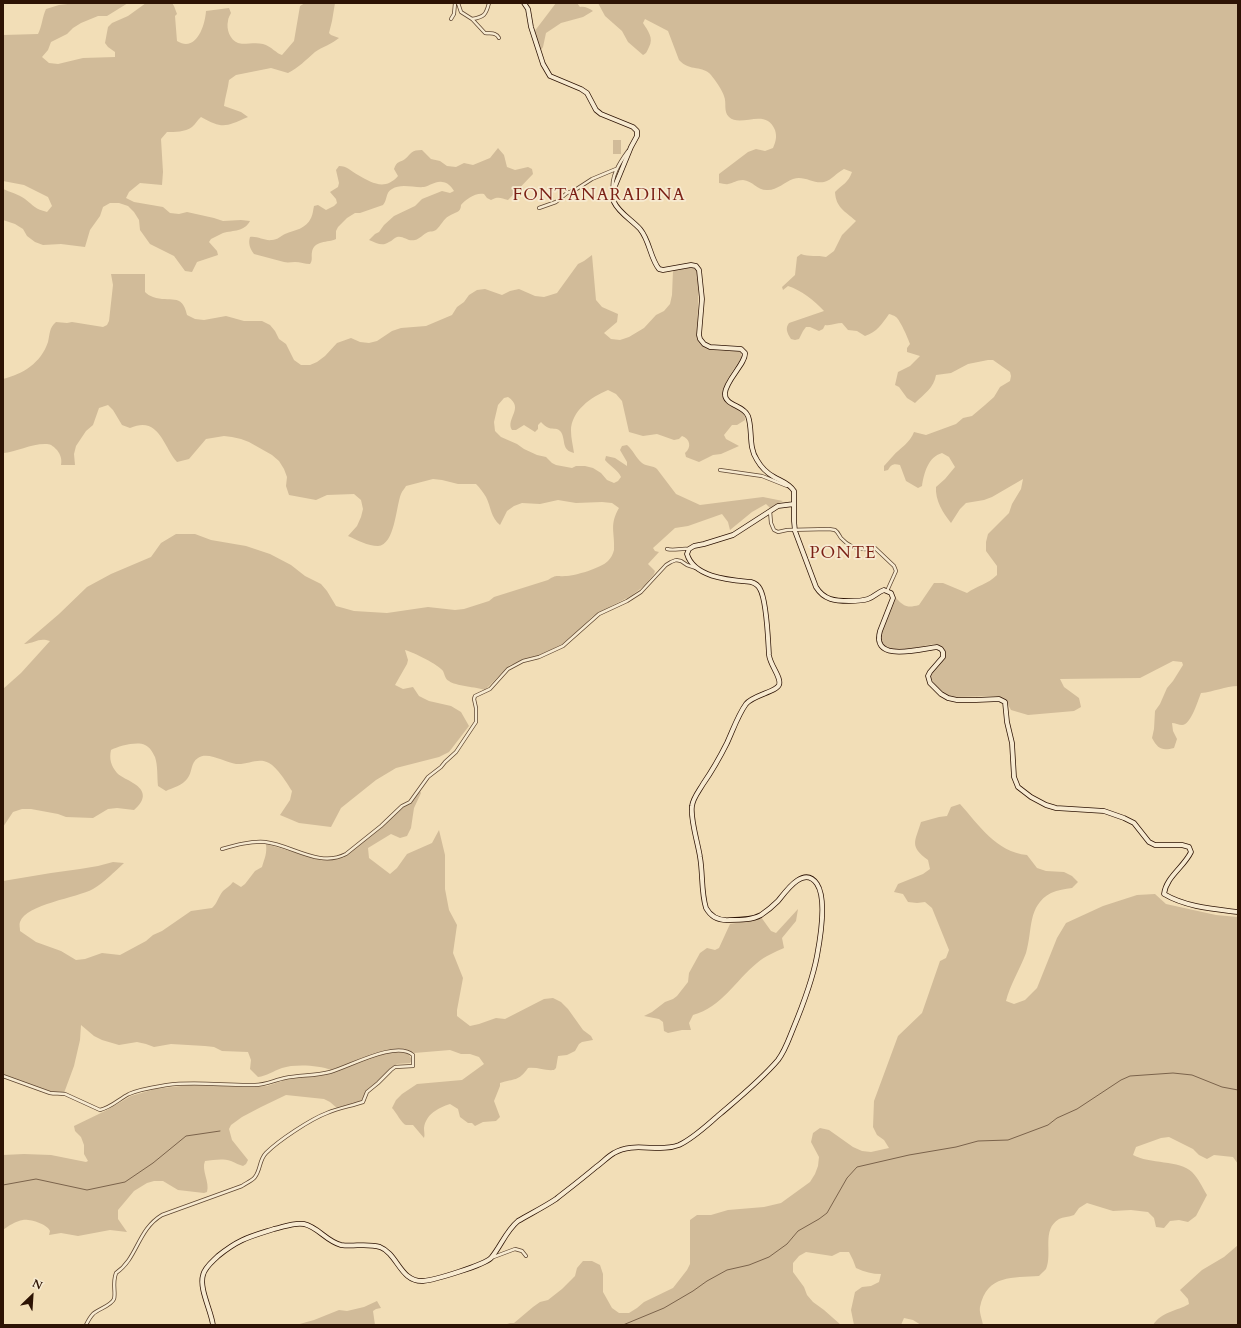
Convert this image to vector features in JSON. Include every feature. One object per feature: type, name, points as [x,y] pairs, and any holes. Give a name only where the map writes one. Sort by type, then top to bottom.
[{"type":"street","points":[[451,19],[454,14],[455,3]]},
{"type":"street","points":[[458,3],[461,12],[472,19],[485,33],[497,34],[499,38]]},
{"type":"street","points":[[472,19],[483,17],[488,3]]},
{"type":"street","points":[[524,3],[528,9],[530,27],[543,64],[550,76],[581,89],[587,93],[596,110],[601,114],[633,127],[637,131],[637,136],[616,170],[613,185],[613,200],[618,208],[640,229],[645,236],[659,269],[663,270],[692,265],[696,266],[700,270],[702,300],[699,335],[704,344],[708,346],[741,350],[744,352],[745,358],[733,376],[725,392],[726,396],[730,402],[743,409],[747,414],[751,444],[756,460],[768,473],[789,485],[794,491],[795,531],[816,588],[824,597],[835,601],[860,601],[875,596],[881,591],[891,592],[893,598],[880,631],[880,644],[887,651],[897,652],[937,647],[940,648],[943,652],[943,657],[930,672],[928,678],[930,683],[941,694],[948,698],[957,700],[997,698],[1004,701],[1006,704],[1007,722],[1012,743],[1014,777],[1018,787],[1031,797],[1046,805],[1056,808],[1104,811],[1124,818],[1134,823],[1150,842],[1155,845],[1182,845],[1189,847],[1191,852],[1188,859],[1167,883],[1164,888],[1164,894],[1173,900],[1205,908],[1238,912]]},
{"type":"street","points":[[613,193],[631,147]]},
{"type":"street","points":[[539,208],[556,202],[567,193],[576,190],[592,179],[616,170]]},
{"type":"street","points":[[720,470],[762,476],[782,484],[789,485]]},
{"type":"street","points":[[667,549],[672,551],[681,548],[689,549],[694,546],[733,535],[770,510],[778,506],[794,504]]},
{"type":"street","points":[[770,510],[771,523],[774,530],[778,532],[823,528],[835,530],[840,538],[853,547],[862,549],[875,548],[894,566],[896,571],[887,591]]},
{"type":"street","points":[[491,1258],[513,1225],[554,1200],[615,1152],[629,1148],[677,1146],[692,1138],[760,1078],[779,1059],[788,1041],[810,984],[817,960],[822,921],[820,888],[815,881],[808,878],[803,878],[796,881],[770,908],[760,915],[752,918],[726,920],[717,919],[709,913],[705,903],[700,858],[692,814],[693,803],[720,757],[747,703],[763,694],[776,690],[780,684],[780,678],[772,666],[769,657],[769,641],[760,588],[753,582],[721,579],[697,568],[688,559],[687,554],[689,549]]},
{"type":"street","points":[[222,849],[253,842],[266,842],[316,858],[331,858],[346,854],[381,826],[402,806],[410,802],[428,777],[456,752],[476,722],[475,696],[490,689],[508,669],[523,661],[539,657],[563,646],[599,614],[627,601],[641,592],[666,565],[671,562],[676,560],[691,567],[697,568]]},
{"type":"street","points":[[3,1076],[50,1093],[65,1094],[100,1110],[113,1105],[128,1094],[162,1086],[199,1084],[255,1085],[285,1078],[332,1071],[390,1052],[405,1051],[410,1052],[413,1055],[413,1066],[395,1067],[390,1070],[367,1092],[363,1102],[327,1113],[277,1143],[261,1158],[255,1178],[249,1182],[155,1219],[145,1230],[133,1254],[123,1269],[116,1274],[114,1299],[110,1304],[92,1315],[86,1325]]},
{"type":"street","points":[[213,1325],[203,1286],[203,1277],[207,1266],[238,1241],[293,1224],[298,1223],[307,1225],[336,1244],[379,1247],[390,1254],[403,1273],[408,1277],[420,1281],[432,1280],[455,1273],[516,1249],[522,1251],[526,1256]]},
{"type":"shaded area","points":[[76,3],[128,3],[107,16],[98,16],[81,23],[67,34],[51,42],[48,50],[42,57],[49,63],[58,64],[83,58],[115,57],[115,52],[105,43],[108,27],[112,23],[128,16],[146,3],[172,3],[177,14],[175,16],[177,41],[184,44],[194,41],[198,36],[204,24],[206,11],[229,8],[231,13],[228,19],[229,34],[235,42],[240,44],[263,44],[269,46],[282,55],[294,41],[300,6],[305,3],[335,3],[329,33],[339,38],[315,52],[299,66],[288,73],[271,68],[236,75],[229,80],[224,106],[241,112],[248,117],[229,125],[219,125],[201,117],[189,129],[167,132],[161,139],[163,172],[162,185],[140,183],[129,192],[126,198],[134,202],[163,207],[170,213],[179,214],[187,212],[223,221],[250,221],[248,225],[242,229],[223,233],[211,239],[209,242],[217,251],[218,255],[197,262],[192,272],[185,271],[174,256],[150,244],[140,230],[139,220],[134,212],[128,206],[119,203],[110,203],[103,207],[100,216],[90,230],[85,247],[61,244],[43,245],[35,242],[27,236],[23,229],[15,224],[3,220],[3,189],[20,196],[40,210],[47,212],[52,206],[48,197],[24,185],[3,181],[3,35],[38,34],[46,9],[59,5]]},
{"type":"shaded area","points":[[556,3],[577,3],[580,7],[593,11],[583,17],[561,23],[546,33],[541,50],[534,32]]},
{"type":"shaded area","points":[[598,3],[1238,3],[1238,686],[1201,693],[1194,712],[1188,721],[1182,725],[1172,723],[1173,731],[1177,739],[1174,748],[1163,749],[1158,747],[1152,738],[1155,711],[1167,688],[1183,665],[1182,662],[1173,661],[1140,678],[1060,679],[1064,687],[1079,698],[1081,707],[1074,711],[1028,715],[1011,710],[1005,701],[996,696],[947,696],[935,685],[930,676],[945,657],[945,650],[943,647],[934,644],[901,650],[886,647],[882,642],[881,634],[896,598],[906,606],[915,606],[919,605],[934,583],[943,583],[967,593],[990,581],[997,575],[997,566],[986,551],[988,534],[1009,513],[1012,504],[1021,489],[1023,479],[992,497],[966,503],[951,523],[940,506],[936,492],[936,487],[955,467],[949,457],[942,453],[933,458],[924,476],[922,486],[918,488],[906,481],[900,465],[892,465],[888,470],[884,471],[884,466],[907,442],[914,432],[926,435],[956,424],[963,418],[972,416],[994,397],[1000,387],[1010,381],[1010,372],[993,360],[968,364],[951,373],[936,375],[931,387],[915,403],[907,398],[899,387],[895,385],[898,372],[910,366],[920,356],[907,352],[907,348],[910,344],[902,325],[896,317],[889,314],[876,330],[865,336],[857,331],[848,330],[842,323],[825,325],[823,329],[819,331],[806,327],[799,339],[791,339],[787,331],[789,323],[824,311],[798,290],[788,286],[783,290],[782,287],[795,275],[797,257],[801,254],[826,257],[834,251],[842,235],[856,221],[839,206],[835,192],[847,181],[852,172],[844,169],[824,182],[797,178],[771,190],[761,189],[750,182],[743,180],[727,184],[719,183],[719,174],[748,152],[756,149],[765,151],[773,148],[776,135],[771,123],[760,119],[734,120],[729,117],[726,112],[724,96],[715,80],[708,72],[683,64],[679,60],[668,31],[645,19],[643,23],[650,35],[651,41],[647,52],[643,55],[628,42],[622,31],[605,16]]},
{"type":"shaded area","points":[[613,140],[621,140],[621,154],[613,154]]},
{"type":"shaded area","points":[[498,148],[504,155],[507,167],[515,170],[528,167],[532,169],[533,174],[508,200],[498,198],[491,200],[484,194],[471,196],[461,205],[459,211],[447,217],[436,230],[426,233],[417,239],[410,240],[396,237],[391,241],[382,244],[369,240],[394,216],[415,206],[422,199],[442,191],[450,193],[454,191],[444,182],[435,183],[424,187],[399,186],[392,189],[388,192],[386,201],[383,205],[360,213],[355,213],[347,218],[338,227],[336,231],[336,239],[315,245],[310,264],[285,262],[254,254],[250,248],[250,237],[269,240],[276,239],[306,225],[312,216],[314,206],[318,205],[326,210],[334,206],[337,203],[336,199],[330,192],[338,187],[339,183],[336,170],[339,166],[347,168],[373,183],[383,184],[393,181],[398,176],[394,169],[396,164],[405,159],[412,152],[422,150],[431,159],[440,161],[447,166],[456,167],[464,163],[473,165],[490,158]]},
{"type":"shaded area","points":[[592,255],[596,300],[602,307],[618,314],[617,322],[604,333],[611,339],[620,340],[629,337],[644,328],[656,315],[664,311],[670,304],[672,295],[673,270],[692,267],[698,270],[697,334],[700,340],[703,345],[714,350],[739,351],[742,357],[728,379],[723,393],[726,401],[739,409],[745,415],[745,420],[737,425],[732,425],[724,435],[726,439],[739,446],[721,454],[713,455],[699,462],[686,457],[685,453],[689,448],[689,443],[685,437],[682,436],[679,439],[674,440],[657,434],[643,436],[629,432],[622,401],[616,394],[608,390],[589,401],[574,417],[571,431],[574,453],[567,450],[565,447],[560,430],[548,428],[541,422],[535,432],[524,425],[516,430],[512,430],[511,422],[515,405],[508,397],[504,398],[498,405],[494,422],[495,431],[501,437],[537,455],[546,457],[556,465],[572,468],[576,466],[585,466],[593,468],[601,473],[607,480],[614,483],[621,477],[618,472],[605,460],[606,456],[615,458],[627,466],[627,462],[620,450],[622,446],[627,445],[642,463],[657,469],[676,494],[700,505],[763,497],[783,501],[770,508],[766,504],[752,512],[730,530],[728,522],[722,514],[688,526],[675,528],[653,548],[655,551],[659,552],[648,564],[655,571],[644,586],[631,596],[592,617],[562,644],[538,656],[510,665],[485,690],[452,683],[447,679],[441,668],[405,650],[408,660],[407,664],[395,685],[403,689],[413,687],[419,696],[429,701],[451,706],[461,712],[469,726],[449,752],[439,757],[396,768],[376,780],[341,808],[331,827],[299,823],[280,815],[290,800],[292,791],[272,765],[265,761],[236,764],[212,757],[202,756],[195,760],[189,776],[185,781],[180,785],[166,791],[158,786],[157,764],[150,749],[142,744],[133,744],[111,750],[110,759],[113,768],[117,773],[141,789],[143,796],[142,800],[138,807],[134,810],[117,808],[108,809],[93,818],[66,817],[31,809],[22,809],[13,812],[3,827],[3,689],[21,673],[50,641],[40,640],[24,644],[59,614],[87,587],[111,574],[151,557],[161,543],[176,534],[195,534],[211,540],[246,546],[270,554],[291,565],[305,576],[321,584],[336,606],[354,611],[387,613],[428,607],[455,610],[464,609],[489,601],[494,597],[548,580],[555,576],[569,576],[594,569],[605,564],[610,559],[614,550],[613,524],[619,508],[612,503],[602,502],[576,503],[558,500],[540,504],[522,503],[507,511],[500,525],[493,516],[486,497],[476,484],[458,484],[433,479],[406,486],[401,494],[394,524],[388,539],[384,544],[374,546],[348,536],[357,526],[363,509],[361,500],[354,494],[327,495],[316,500],[289,495],[286,486],[287,477],[279,461],[272,455],[249,442],[232,437],[224,436],[206,439],[189,459],[177,462],[164,441],[154,429],[148,426],[140,425],[130,428],[122,425],[113,410],[108,405],[99,408],[93,425],[86,431],[76,446],[74,454],[75,465],[61,465],[61,458],[58,452],[54,447],[48,444],[36,445],[3,453],[3,379],[24,371],[36,362],[45,349],[51,329],[56,322],[72,322],[103,327],[107,325],[109,321],[113,285],[111,274],[145,274],[145,292],[150,296],[159,299],[179,301],[185,308],[187,315],[195,319],[204,320],[226,316],[244,321],[262,321],[270,325],[279,339],[286,344],[294,360],[301,365],[310,365],[325,356],[337,343],[351,338],[360,342],[369,343],[377,341],[392,331],[401,328],[426,326],[452,315],[457,307],[464,302],[469,295],[477,290],[485,289],[502,295],[519,289],[535,296],[544,297],[557,293],[578,264]]},
{"type":"shaded area","points":[[420,791],[421,793],[414,808],[411,828],[407,836],[400,838],[391,834],[368,848],[369,858],[390,874],[397,868],[407,854],[432,843],[439,830],[445,855],[445,889],[449,910],[457,925],[453,953],[463,978],[457,1016],[470,1026],[496,1018],[505,1019],[544,999],[553,998],[561,1002],[568,1009],[583,1030],[591,1036],[593,1040],[582,1042],[575,1051],[567,1055],[558,1056],[556,1068],[554,1070],[528,1068],[519,1078],[500,1083],[494,1101],[500,1117],[496,1121],[483,1122],[475,1126],[460,1117],[458,1109],[450,1104],[441,1107],[430,1115],[425,1123],[424,1138],[413,1125],[404,1124],[392,1108],[396,1100],[402,1094],[417,1084],[462,1080],[484,1064],[479,1057],[470,1054],[461,1054],[450,1050],[414,1053],[403,1049],[392,1050],[331,1070],[313,1066],[293,1066],[282,1068],[258,1077],[250,1069],[251,1060],[248,1052],[222,1051],[214,1047],[171,1044],[154,1047],[137,1042],[119,1045],[94,1036],[81,1025],[80,1040],[74,1066],[64,1093],[56,1093],[24,1083],[3,1074],[3,881],[98,866],[113,862],[124,863],[93,889],[42,906],[24,916],[20,922],[20,931],[36,942],[61,951],[76,960],[85,959],[102,953],[120,955],[146,941],[191,911],[212,908],[223,891],[233,882],[241,887],[245,884],[255,871],[262,867],[266,853],[266,844],[314,858],[327,860],[343,858],[381,828],[395,813],[412,801]]},
{"type":"shaded area","points":[[960,804],[981,829],[1006,849],[1027,855],[1037,868],[1046,871],[1064,872],[1072,876],[1078,882],[1072,888],[1051,893],[1043,898],[1038,905],[1032,919],[1026,953],[1006,1001],[1014,1004],[1025,1000],[1037,988],[1057,938],[1066,923],[1103,906],[1137,895],[1155,894],[1166,904],[1216,915],[1238,917],[1238,1164],[1233,1157],[1214,1155],[1207,1159],[1199,1155],[1193,1149],[1169,1137],[1161,1138],[1136,1147],[1133,1155],[1147,1160],[1187,1168],[1192,1172],[1199,1180],[1207,1195],[1196,1216],[1188,1222],[1179,1220],[1170,1221],[1164,1228],[1156,1227],[1154,1218],[1148,1212],[1131,1210],[1113,1211],[1087,1203],[1079,1208],[1074,1215],[1059,1219],[1050,1229],[1048,1242],[1048,1263],[1046,1269],[1039,1276],[1002,1280],[995,1283],[983,1296],[980,1313],[983,1325],[921,1325],[913,1320],[904,1318],[901,1325],[854,1325],[851,1310],[855,1292],[862,1287],[871,1286],[879,1282],[881,1274],[875,1274],[856,1268],[849,1252],[840,1252],[832,1256],[806,1252],[799,1256],[793,1263],[793,1272],[813,1302],[841,1325],[504,1325],[514,1323],[540,1302],[548,1300],[562,1289],[575,1276],[577,1268],[583,1261],[592,1261],[600,1265],[603,1274],[603,1292],[612,1308],[619,1313],[629,1313],[644,1302],[673,1288],[690,1264],[690,1220],[697,1215],[711,1215],[728,1210],[764,1207],[781,1203],[810,1182],[815,1174],[819,1157],[811,1142],[813,1133],[820,1128],[829,1130],[853,1147],[862,1151],[871,1152],[889,1148],[884,1140],[877,1135],[873,1127],[874,1101],[898,1036],[922,1013],[940,961],[946,958],[949,950],[932,908],[925,902],[908,902],[903,894],[894,892],[898,884],[923,874],[930,869],[928,860],[918,851],[915,843],[921,822],[947,816],[951,807]]},
{"type":"shaded area","points":[[798,909],[796,921],[782,938],[784,948],[767,956],[757,963],[728,993],[712,1006],[693,1015],[689,1023],[691,1030],[668,1033],[664,1031],[663,1022],[659,1019],[644,1016],[677,996],[688,982],[689,973],[700,953],[707,948],[715,950],[719,948],[730,924],[761,917],[771,931],[776,933]]},
{"type":"shaded area","points":[[387,1053],[408,1053],[412,1060],[410,1063],[397,1064],[393,1067],[369,1088],[361,1101],[338,1109],[324,1099],[286,1095],[242,1117],[231,1125],[229,1129],[232,1140],[248,1160],[246,1164],[243,1166],[224,1160],[205,1161],[204,1168],[208,1188],[207,1192],[204,1193],[178,1190],[163,1181],[147,1183],[134,1191],[118,1210],[118,1219],[127,1232],[110,1230],[78,1236],[61,1233],[49,1235],[50,1231],[46,1226],[38,1222],[26,1220],[10,1225],[3,1230],[3,1155],[51,1155],[86,1162],[88,1161],[84,1154],[84,1145],[81,1137],[75,1131],[74,1126],[131,1096],[155,1089],[190,1085],[250,1087],[267,1086],[285,1080],[331,1073]]},
{"type":"shaded area","points":[[1238,1245],[1238,1325],[1153,1325],[1165,1314],[1189,1304],[1188,1299],[1180,1290],[1202,1270],[1224,1257]]},
{"type":"shaded area","points":[[377,1301],[381,1308],[373,1311],[375,1325],[296,1325],[314,1320],[339,1310],[347,1311],[364,1307]]},
{"type":"waterway","points":[[623,1325],[664,1308],[727,1270],[749,1265],[769,1257],[787,1244],[798,1231],[827,1213],[847,1178],[857,1167],[909,1155],[956,1147],[978,1141],[1008,1140],[1048,1125],[1057,1118],[1077,1109],[1121,1080],[1130,1076],[1173,1073],[1192,1075],[1222,1087],[1238,1090]]},
{"type":"waterway","points":[[3,1185],[36,1179],[87,1190],[125,1182],[153,1163],[186,1136],[220,1131]]},
{"type":"district","name":"FONTANARADINA","points":[[599,196]]},
{"type":"district","name":"PONTE","points":[[843,554]]}]
